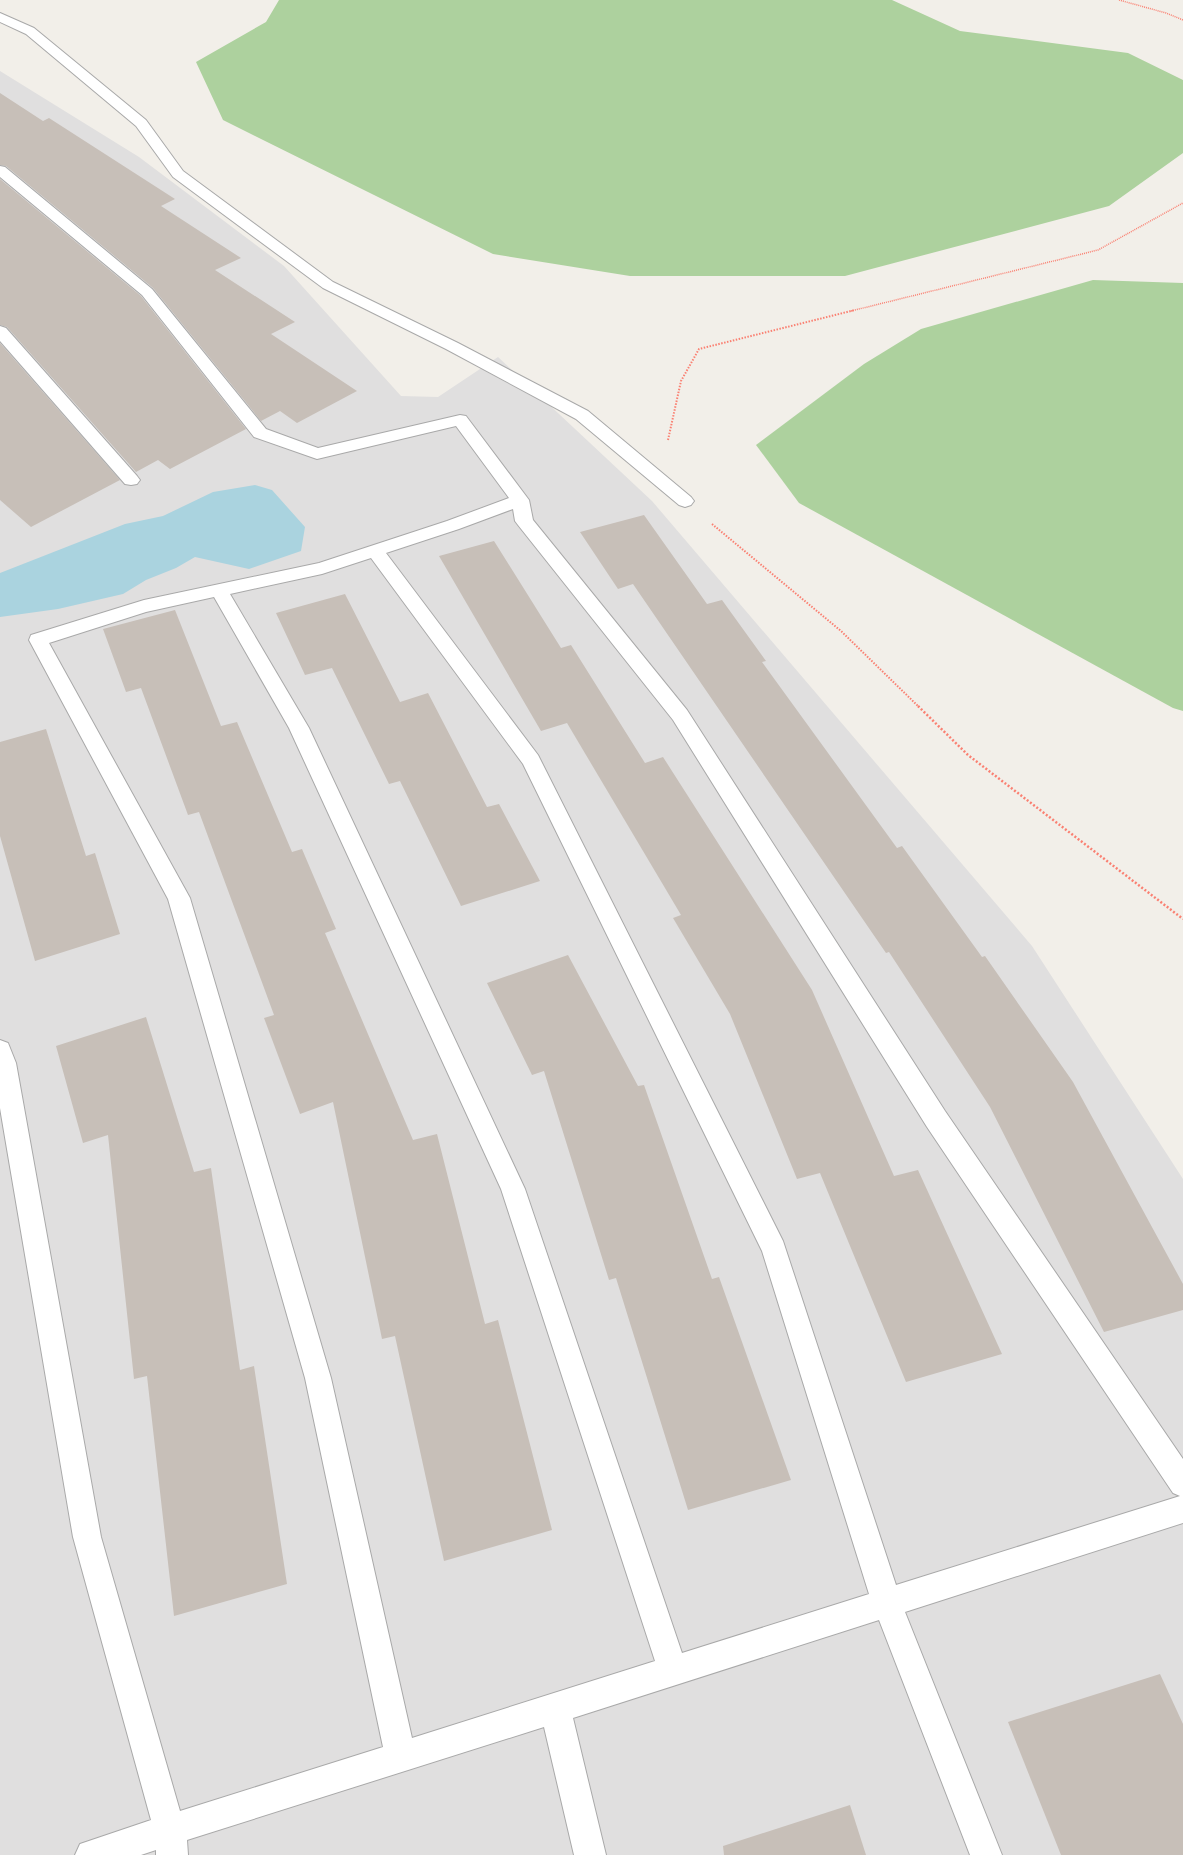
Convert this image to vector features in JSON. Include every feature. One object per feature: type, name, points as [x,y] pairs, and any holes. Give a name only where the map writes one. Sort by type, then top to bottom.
[{"type":"lane","points":[[0,17],[30,31],[141,123],[178,174],[328,285],[452,346],[582,415],[685,501]]},
{"type":"lane","points":[[0,170],[147,292],[260,433],[317,454],[460,420],[520,500],[524,521],[680,715],[936,1119],[1183,1483]]},
{"type":"lane","points":[[0,331],[131,480]]},
{"type":"lane","points":[[401,1758],[318,1378],[179,898],[38,640],[144,606],[322,568],[453,525],[520,500]]},
{"type":"lane","points":[[375,551],[531,760],[774,1250],[887,1603],[986,1855]]},
{"type":"lane","points":[[220,590],[299,728],[512,1189],[673,1672]]},
{"type":"lane","points":[[0,1050],[6,1071],[87,1537],[171,1842]]},
{"type":"lane","points":[[91,1855],[171,1842],[401,1758],[1183,1509]]},
{"type":"lane","points":[[555,1708],[590,1855]]},
{"type":"path","points":[[1119,0],[1166,13],[1183,20]]},
{"type":"path","points":[[1183,203],[1098,250],[699,349],[681,381],[667,444],[685,501],[841,631],[968,755],[1183,918]]},
{"type":"shaded area","points":[[0,71],[139,157],[284,266],[401,396],[438,397],[498,357],[652,501],[1032,946],[1183,1179],[1183,1855],[0,1855]]},
{"type":"green space","points":[[279,0],[892,0],[960,31],[1128,53],[1183,80],[1183,153],[1109,206],[845,276],[630,276],[493,254],[223,120],[196,62],[266,22]]},
{"type":"green space","points":[[1093,280],[1183,283],[1183,711],[1173,708],[799,503],[756,445],[864,364],[921,329]]},
{"type":"water","points":[[255,485],[272,490],[305,527],[301,551],[249,569],[195,557],[176,568],[146,580],[123,594],[58,609],[0,617],[0,573],[125,524],[163,516],[213,492]]},
{"type":"building","points":[[0,93],[43,121],[49,118],[175,199],[161,206],[241,258],[215,270],[295,322],[271,334],[357,391],[297,423],[280,411],[261,421],[153,288],[6,166],[0,165]]},
{"type":"building","points":[[0,179],[141,296],[246,429],[170,469],[158,460],[136,472],[7,327],[0,325]]},
{"type":"building","points":[[0,343],[120,480],[31,527],[0,500]]},
{"type":"building","points":[[644,515],[707,604],[722,600],[766,661],[762,662],[897,848],[902,846],[982,957],[985,956],[1073,1082],[1183,1284],[1183,1310],[1104,1332],[990,1107],[889,952],[886,953],[633,584],[618,589],[580,532]]},
{"type":"building","points":[[494,541],[561,648],[571,645],[645,763],[663,757],[812,990],[894,1176],[918,1170],[1002,1354],[906,1382],[820,1173],[797,1179],[730,1014],[673,918],[681,915],[567,723],[541,731],[439,556]]},
{"type":"building","points":[[345,594],[400,702],[428,693],[487,807],[499,804],[540,881],[461,906],[400,781],[389,784],[332,668],[305,675],[276,613]]},
{"type":"building","points":[[175,610],[221,726],[237,722],[292,852],[302,849],[336,929],[325,933],[413,1140],[437,1134],[485,1324],[498,1320],[552,1530],[444,1561],[395,1336],[382,1339],[333,1102],[300,1114],[264,1018],[274,1015],[199,812],[188,815],[141,688],[126,692],[103,629]]},
{"type":"building","points":[[46,729],[86,856],[95,853],[120,934],[35,961],[0,836],[0,742]]},
{"type":"building","points":[[568,955],[638,1086],[644,1085],[712,1279],[719,1277],[791,1480],[688,1510],[616,1278],[609,1280],[544,1071],[532,1075],[487,983]]},
{"type":"building","points":[[146,1017],[194,1172],[211,1168],[240,1370],[254,1366],[287,1584],[174,1616],[147,1376],[134,1379],[108,1135],[83,1143],[56,1046]]},
{"type":"building","points":[[1160,1674],[1183,1724],[1183,1855],[1061,1855],[1008,1722]]},
{"type":"building","points":[[850,1805],[866,1855],[724,1855],[723,1846]]}]
